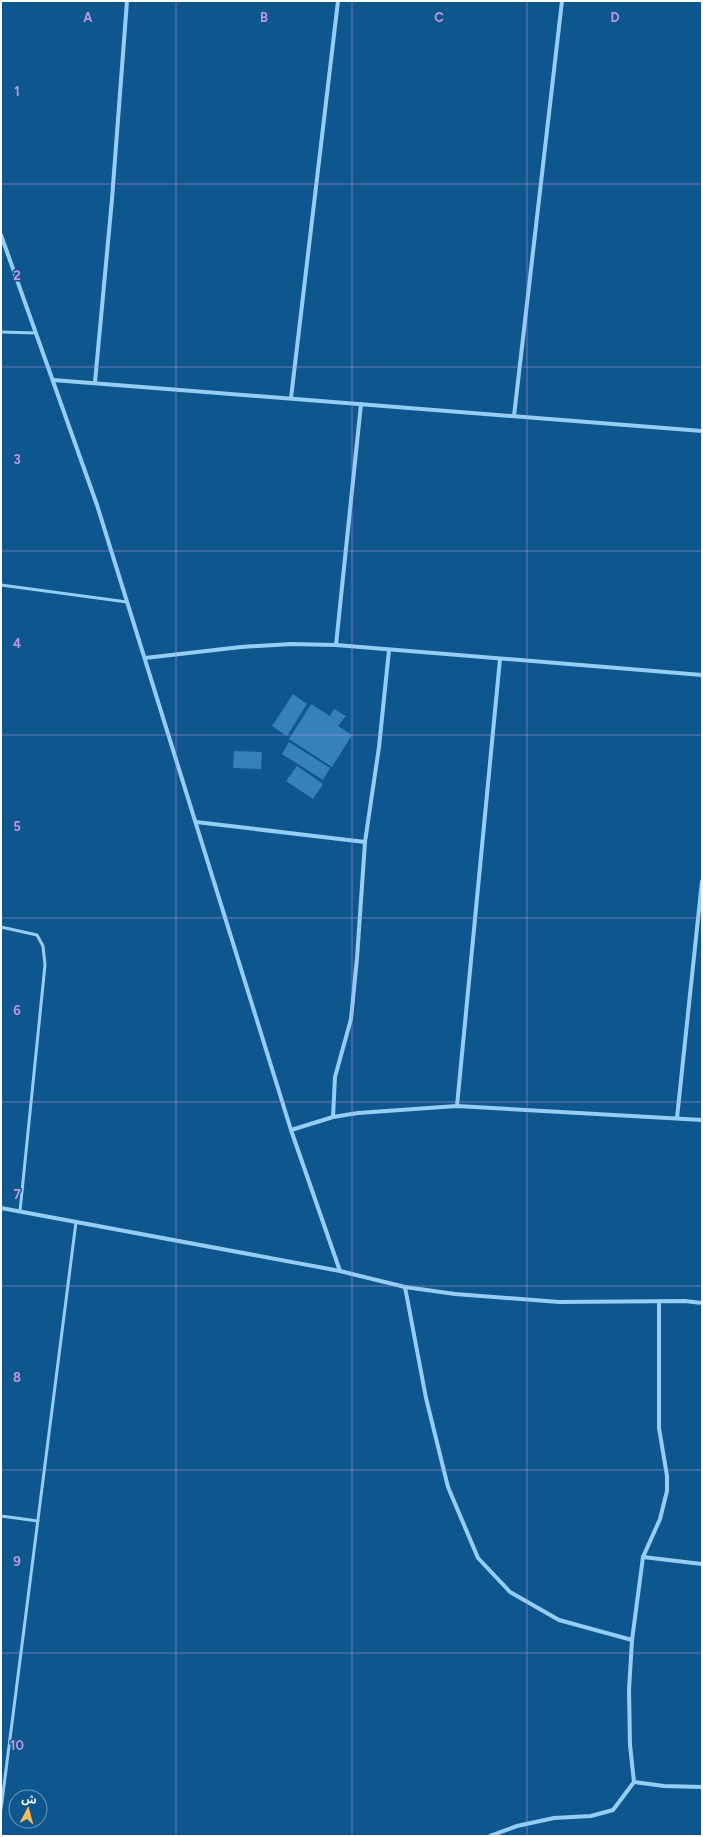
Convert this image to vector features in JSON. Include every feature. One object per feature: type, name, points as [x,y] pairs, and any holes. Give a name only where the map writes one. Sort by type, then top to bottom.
[{"type":"street","points":[[95,382],[113,184],[127,1]]},
{"type":"street","points":[[292,398],[338,1]]},
{"type":"street","points":[[514,416],[562,1]]},
{"type":"street","points":[[1,235],[97,506],[291,1130],[340,1271]]},
{"type":"street","points":[[52,380],[95,382],[702,431]]},
{"type":"street","points":[[336,645],[362,404]]},
{"type":"street","points":[[145,658],[241,647],[291,644],[336,645],[702,675]]},
{"type":"street","points":[[333,1117],[335,1077],[350,1019],[357,958],[365,842],[379,747],[389,650]]},
{"type":"street","points":[[457,1106],[500,658]]},
{"type":"street","points":[[196,822],[365,842]]},
{"type":"street","points":[[677,1118],[702,881]]},
{"type":"street","points":[[291,1130],[333,1117],[358,1113],[457,1106],[702,1120]]},
{"type":"street","points":[[1,1208],[340,1271],[405,1287],[455,1294],[559,1302],[685,1301],[702,1303]]},
{"type":"street","points":[[405,1287],[426,1398],[448,1487],[478,1558],[510,1592],[559,1620],[632,1640]]},
{"type":"street","points":[[490,1836],[517,1826],[554,1818],[591,1816],[613,1810],[634,1782],[630,1746],[629,1690],[632,1640],[643,1557],[660,1519],[667,1491],[667,1476],[659,1428],[659,1302]]},
{"type":"street","points":[[643,1557],[702,1564]]},
{"type":"street","points":[[634,1782],[664,1786],[702,1787]]},
{"type":"lane","points":[[1,332],[36,333]]},
{"type":"lane","points":[[1,585],[127,602]]},
{"type":"lane","points":[[1,927],[37,936],[43,946],[44,958],[20,1211]]},
{"type":"lane","points":[[1,1809],[76,1222]]},
{"type":"lane","points":[[1,1516],[38,1521]]},
{"type":"building","points":[[293,694],[307,704],[287,736],[272,726]]},
{"type":"building","points":[[311,704],[330,716],[334,709],[346,716],[338,726],[352,735],[332,767],[289,739]]},
{"type":"building","points":[[289,742],[330,768],[323,780],[282,754]]},
{"type":"building","points":[[234,751],[262,752],[261,769],[233,768]]},
{"type":"building","points":[[297,766],[323,784],[313,799],[286,781]]}]
